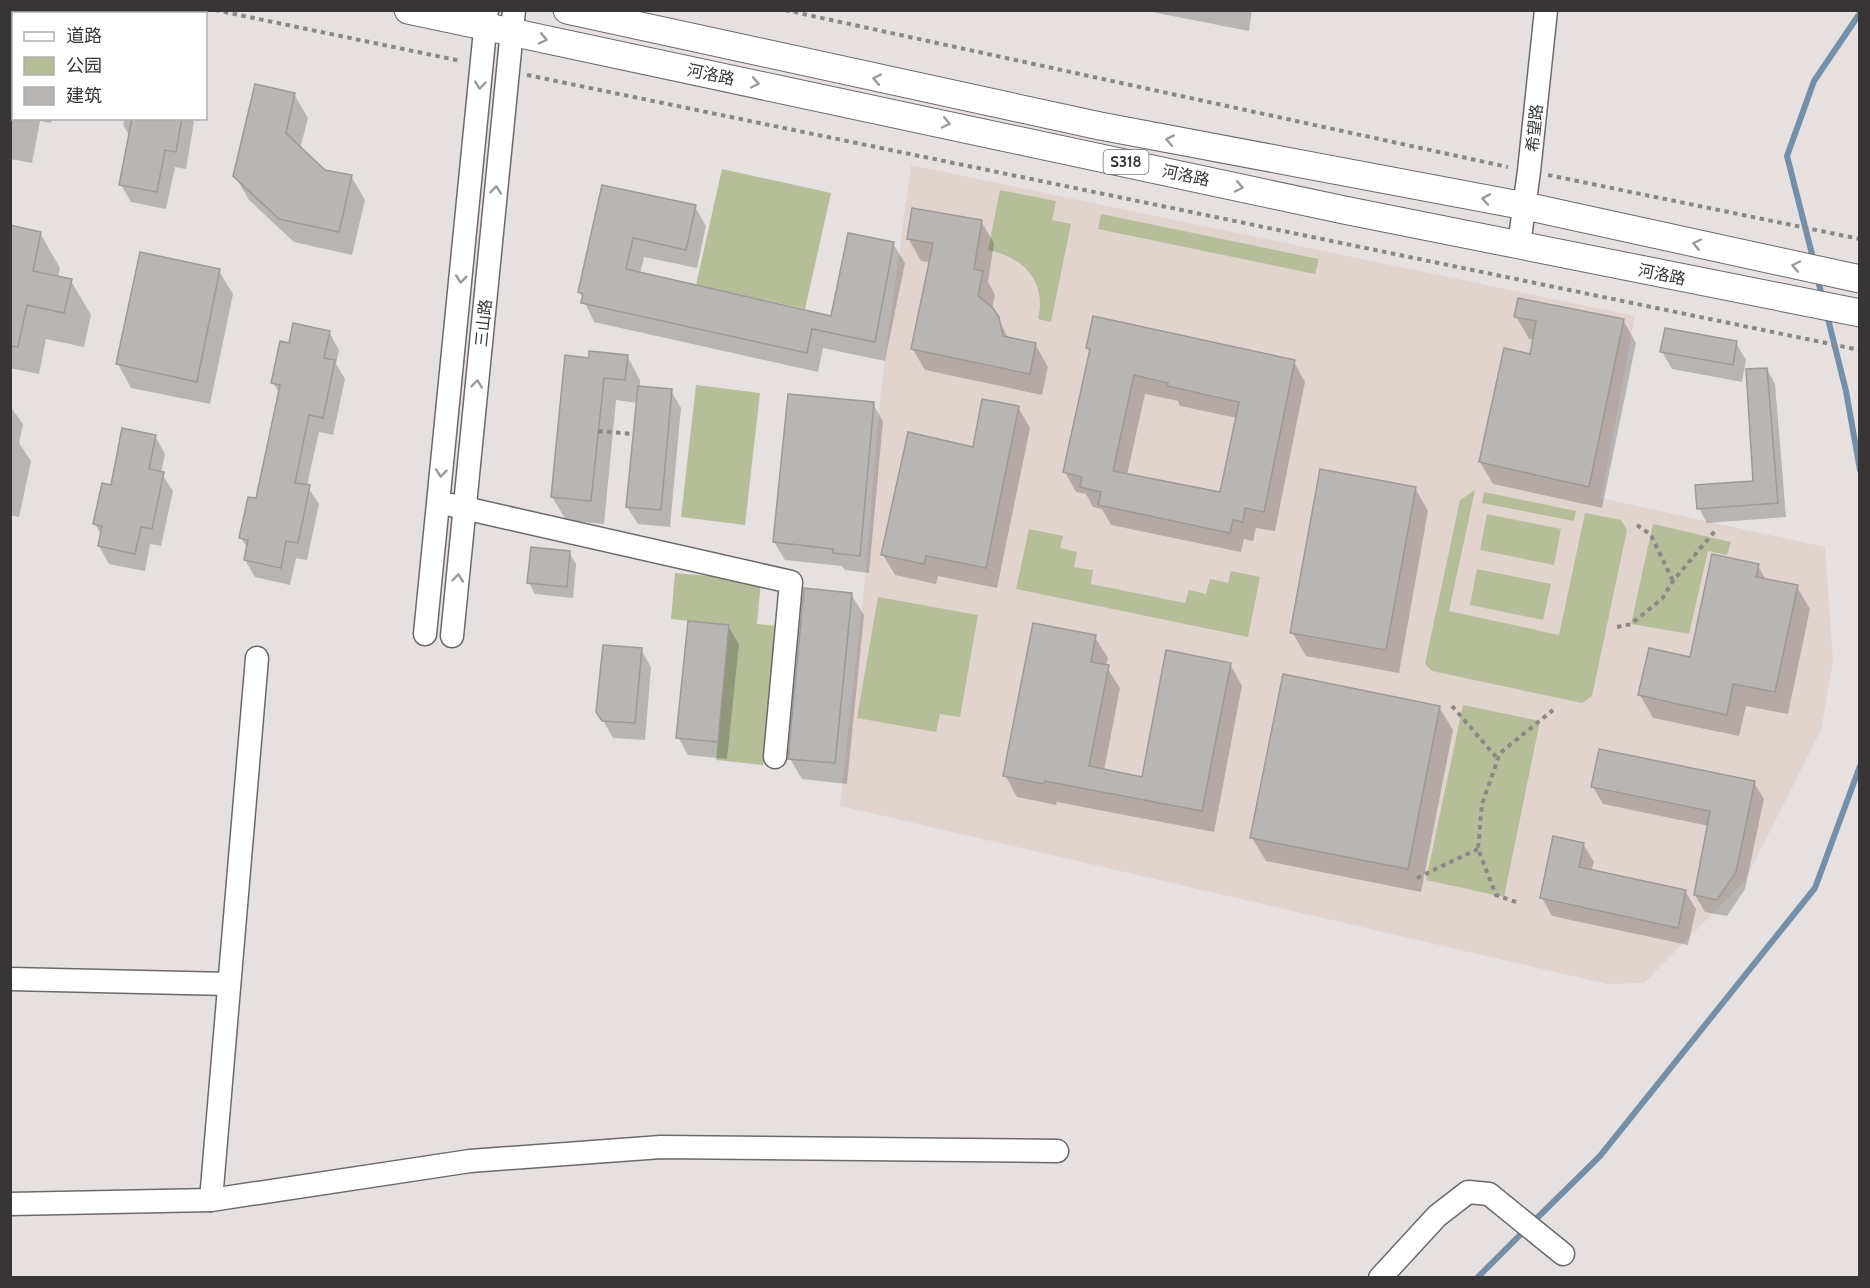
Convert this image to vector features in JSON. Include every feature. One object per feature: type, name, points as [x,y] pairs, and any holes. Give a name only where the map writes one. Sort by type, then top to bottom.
[{"type":"main road","name":"河洛路","points":[[408,10],[513,22],[1518,245],[1855,312]]},
{"type":"main road","name":"河洛路","points":[[567,10],[1100,126],[1525,206],[1848,277]]},
{"type":"street","name":"希望路","points":[[1518,245],[1530,171],[1546,10]]},
{"type":"street","name":"三山路","points":[[425,634],[487,19]]},
{"type":"street","name":"三山路","points":[[452,636],[513,22]]},
{"type":"street","points":[[438,502],[791,582],[775,758]]},
{"type":"street","points":[[210,1200],[257,658]]},
{"type":"street","points":[[10,979],[229,984]]},
{"type":"street","points":[[10,1204],[210,1200],[470,1161],[661,1147],[1057,1151]]},
{"type":"street","points":[[1380,1278],[1437,1216],[1468,1192],[1489,1194],[1563,1254]]},
{"type":"path","points":[[215,10],[481,65]]},
{"type":"path","points":[[785,10],[1530,171],[1860,239]]},
{"type":"path","points":[[508,71],[1860,350]]},
{"type":"path","points":[[598,430],[633,434]]},
{"type":"path","points":[[1637,525],[1651,535],[1673,581]]},
{"type":"path","points":[[1617,627],[1631,624],[1662,599],[1673,581],[1715,531]]},
{"type":"path","points":[[1452,706],[1468,728],[1498,759]]},
{"type":"path","points":[[1516,902],[1496,895],[1478,849],[1482,804],[1500,753],[1553,710]]},
{"type":"path","points":[[1417,878],[1478,849]]},
{"type":"shaded area","points":[[911,165],[1635,316],[1601,498],[1825,547],[1833,661],[1821,730],[1745,881],[1644,983],[1607,984],[840,806],[865,579],[881,389]]},
{"type":"green space","points":[[722,169],[831,193],[805,309],[696,285]]},
{"type":"green space","points":[[1000,190],[1056,201],[1052,220],[1071,224],[1051,322],[1038,319],[1039,293],[1030,273],[1012,258],[988,250]]},
{"type":"green space","points":[[1101,214],[1319,259],[1315,274],[1098,229]]},
{"type":"green space","points":[[696,385],[760,393],[745,525],[681,517]]},
{"type":"green space","points":[[1475,490],[1449,611],[1559,635],[1585,513],[1621,520],[1627,530],[1592,696],[1582,703],[1432,671],[1425,664],[1460,500]]},
{"type":"green space","points":[[1484,492],[1576,511],[1574,521],[1482,503]]},
{"type":"green space","points":[[1487,514],[1561,529],[1554,565],[1480,550]]},
{"type":"green space","points":[[1653,524],[1731,542],[1727,555],[1708,551],[1689,634],[1631,624]]},
{"type":"green space","points":[[1029,529],[1063,536],[1060,548],[1077,552],[1074,567],[1093,570],[1091,584],[1185,603],[1189,590],[1206,594],[1210,579],[1228,583],[1231,571],[1260,577],[1248,637],[1016,589]]},
{"type":"green space","points":[[1477,569],[1551,584],[1543,620],[1470,605]]},
{"type":"green space","points":[[675,573],[761,581],[757,624],[777,626],[763,765],[716,760],[729,625],[671,619]]},
{"type":"green space","points":[[878,597],[978,615],[960,717],[940,714],[936,732],[857,718]]},
{"type":"green space","points":[[1463,705],[1540,721],[1504,897],[1426,880]]},
{"type":"building","points":[[255,84],[295,93],[286,133],[325,170],[352,175],[339,232],[279,219],[233,176]]},
{"type":"building","points":[[132,120],[182,120],[176,152],[165,150],[157,192],[119,185]]},
{"type":"building","points":[[602,185],[696,205],[686,250],[633,238],[626,269],[831,316],[848,233],[894,242],[875,342],[812,329],[807,353],[581,303],[583,294],[578,292]]},
{"type":"building","points":[[912,208],[982,220],[974,269],[983,271],[978,296],[993,308],[999,317],[1003,336],[1036,343],[1030,374],[911,349],[933,243],[907,239]]},
{"type":"building","points":[[10,225],[41,232],[33,271],[72,279],[64,313],[27,305],[18,347],[10,346]]},
{"type":"building","points":[[140,252],[220,269],[197,382],[116,364]]},
{"type":"building","points":[[1518,298],[1624,319],[1589,487],[1479,462],[1504,348],[1530,354],[1536,321],[1514,317]]},
{"type":"building","points":[[1093,316],[1295,360],[1264,512],[1245,508],[1243,522],[1233,520],[1230,533],[1098,505],[1101,492],[1080,487],[1082,477],[1063,472],[1090,349],[1086,348]],"holes":[[[1134,375],[1168,383],[1167,386],[1239,402],[1220,492],[1113,471]]]},
{"type":"building","points":[[293,323],[330,331],[324,358],[335,360],[323,418],[309,415],[295,483],[310,485],[298,543],[286,541],[281,568],[244,560],[248,540],[239,538],[248,497],[256,498],[280,385],[271,383],[280,341],[289,343]]},
{"type":"building","points":[[1665,328],[1737,341],[1733,365],[1660,352]]},
{"type":"building","points":[[589,351],[628,355],[625,380],[604,378],[591,501],[551,497],[565,355],[589,358]]},
{"type":"building","points":[[1767,368],[1778,503],[1697,509],[1695,485],[1753,481],[1746,369]]},
{"type":"building","points":[[638,386],[672,389],[661,510],[626,507]]},
{"type":"building","points":[[788,394],[874,402],[860,556],[833,553],[833,549],[773,542]]},
{"type":"building","points":[[982,399],[1019,406],[986,568],[926,556],[924,564],[881,555],[908,432],[973,447]]},
{"type":"building","points":[[122,428],[156,435],[149,469],[164,472],[152,529],[141,527],[135,554],[98,546],[102,526],[93,524],[102,483],[111,485]]},
{"type":"building","points":[[1320,469],[1416,487],[1386,650],[1290,633]]},
{"type":"building","points":[[531,547],[570,551],[567,587],[527,583]]},
{"type":"building","points":[[1712,554],[1759,564],[1756,577],[1798,585],[1775,692],[1733,684],[1727,715],[1638,695],[1649,648],[1690,657]]},
{"type":"building","points":[[804,588],[852,593],[835,763],[788,759]]},
{"type":"building","points":[[688,621],[729,625],[718,742],[676,738]]},
{"type":"building","points":[[1033,623],[1096,635],[1091,662],[1109,665],[1089,766],[1142,777],[1166,650],[1231,663],[1202,811],[1045,781],[1044,784],[1003,776]]},
{"type":"building","points":[[603,645],[642,648],[635,723],[602,721],[596,712]]},
{"type":"building","points":[[1283,674],[1440,706],[1408,869],[1250,838]]},
{"type":"building","points":[[1599,749],[1755,781],[1736,872],[1717,900],[1694,895],[1710,811],[1591,787]]},
{"type":"building","points":[[1553,836],[1584,843],[1579,867],[1686,890],[1678,928],[1540,898]]},
{"type":"waterway","points":[[1814,262],[1787,156],[1814,81],[1860,13]]},
{"type":"waterway","points":[[1817,277],[1823,299]]},
{"type":"waterway","points":[[1827,315],[1846,391],[1860,470]]},
{"type":"waterway","points":[[1533,1222],[1600,1156],[1815,888],[1860,766]]},
{"type":"waterway","points":[[1477,1278],[1525,1230]]}]
